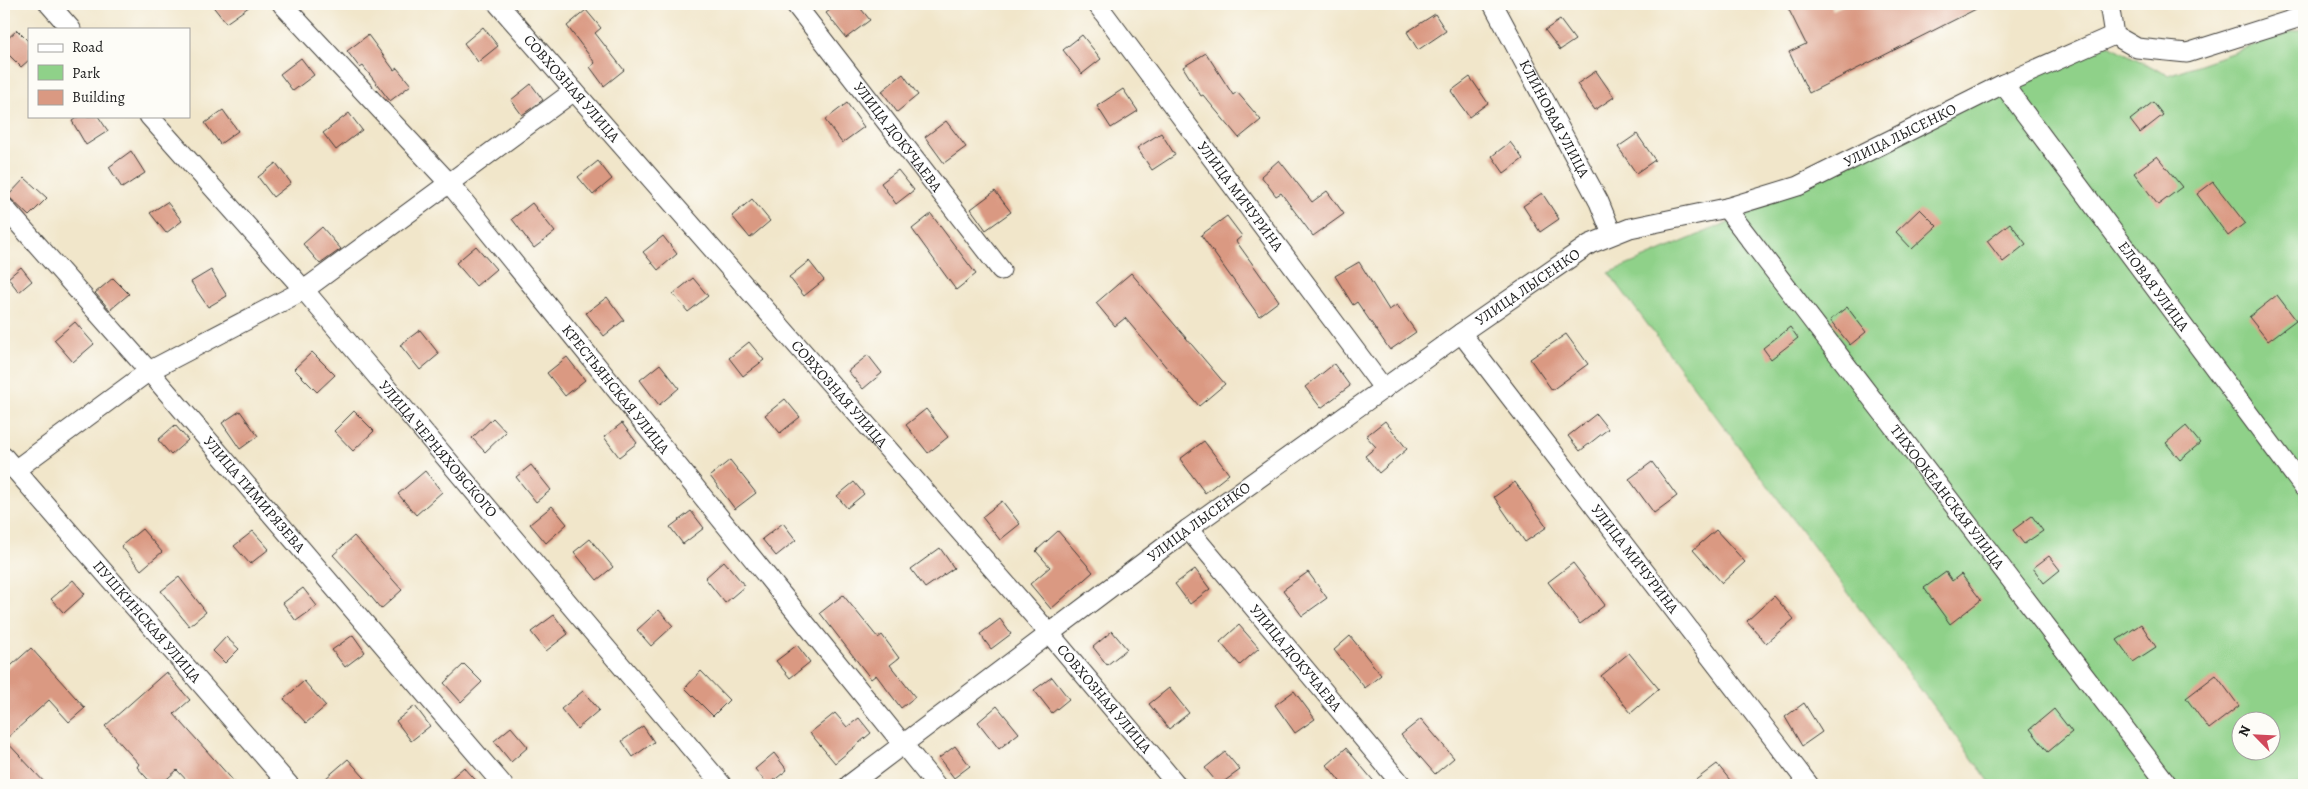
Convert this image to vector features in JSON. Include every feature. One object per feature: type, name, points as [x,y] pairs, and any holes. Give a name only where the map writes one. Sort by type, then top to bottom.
[{"type":"street","points":[[49,4],[70,28]]},
{"type":"street","name":"КРЕСТЬЯНСКАЯ УЛИЦА","points":[[282,4],[449,183],[936,785]]},
{"type":"street","name":"СОВХОЗНАЯ УЛИЦА","points":[[499,4],[1049,633],[1177,785]]},
{"type":"street","name":"УЛИЦА ДОКУЧАЕВА","points":[[795,4],[1001,270]]},
{"type":"street","name":"УЛИЦА МИЧУРИНА","points":[[1097,4],[1384,389]]},
{"type":"street","name":"КЛИНОВАЯ УЛИЦА","points":[[1493,4],[1599,202],[1612,234]]},
{"type":"street","points":[[2109,4],[2114,35],[2137,48],[2187,53],[2304,16]]},
{"type":"street","name":"УЛИЦА ЛЫСЕНКО","points":[[849,785],[1188,529],[1461,333],[1590,244],[1630,228],[1726,208],[1798,186],[2003,84],[2114,35]]},
{"type":"street","name":"ЕЛОВАЯ УЛИЦА","points":[[2003,84],[2304,488]]},
{"type":"street","points":[[9,463],[149,371],[304,290],[574,91]]},
{"type":"street","name":"УЛИЦА ЧЕРНЯХОВСКОГО","points":[[151,118],[304,290],[722,785]]},
{"type":"street","name":"УЛИЦА ТИМИРЯЗЕВА","points":[[4,207],[149,371],[502,785]]},
{"type":"street","name":"ТИХООКЕАНСКАЯ УЛИЦА","points":[[1726,208],[2168,785]]},
{"type":"street","name":"УЛИЦА МИЧУРИНА","points":[[1461,333],[1809,785]]},
{"type":"street","name":"ПУШКИНСКАЯ УЛИЦА","points":[[9,463],[289,785]]},
{"type":"street","name":"УЛИЦА ДОКУЧАЕВА","points":[[1188,529],[1402,785]]},
{"type":"green space","points":[[2304,28],[2304,785],[1992,785],[1609,273],[1736,219],[2101,41],[2168,75]]},
{"type":"building","points":[[211,4],[253,4],[226,23]]},
{"type":"building","points":[[838,4],[857,4],[870,20],[846,38],[826,13]]},
{"type":"building","points":[[1786,4],[1829,4],[1833,10],[1846,4],[1986,4],[1809,93],[1789,52],[1806,44]]},
{"type":"building","points":[[586,10],[601,28],[595,33],[624,70],[604,86],[590,67],[595,63],[567,26]]},
{"type":"building","points":[[1435,14],[1446,31],[1418,50],[1407,32]]},
{"type":"building","points":[[1560,20],[1575,40],[1560,50],[1545,30]]},
{"type":"building","points":[[483,27],[498,46],[478,62],[464,43]]},
{"type":"building","points":[[17,30],[28,41],[28,61],[21,67],[4,50],[4,42]]},
{"type":"building","points":[[368,35],[394,70],[397,68],[411,85],[390,101],[363,66],[360,68],[347,51]]},
{"type":"building","points":[[1082,35],[1101,59],[1082,74],[1063,50]]},
{"type":"building","points":[[1206,53],[1233,95],[1237,92],[1261,120],[1239,138],[1203,95],[1201,96],[1183,67]]},
{"type":"building","points":[[301,58],[314,75],[293,91],[280,74]]},
{"type":"building","points":[[1596,71],[1614,97],[1595,110],[1577,84]]},
{"type":"building","points":[[903,74],[918,95],[897,112],[882,91]]},
{"type":"building","points":[[1470,77],[1488,103],[1469,117],[1451,91]]},
{"type":"building","points":[[531,84],[543,100],[522,115],[511,100]]},
{"type":"building","points":[[1123,89],[1138,111],[1111,128],[1097,106]]},
{"type":"building","points":[[2153,102],[2163,115],[2140,133],[2130,120]]},
{"type":"building","points":[[847,103],[864,127],[842,143],[825,120]]},
{"type":"building","points":[[223,110],[238,131],[220,144],[205,123]]},
{"type":"building","points":[[349,113],[362,130],[336,150],[323,133]]},
{"type":"building","points":[[76,118],[99,118],[108,131],[86,145],[72,121]]},
{"type":"building","points":[[946,121],[966,147],[944,163],[925,137]]},
{"type":"building","points":[[1161,133],[1175,155],[1152,170],[1137,148]]},
{"type":"building","points":[[1637,134],[1655,160],[1636,173],[1618,147]]},
{"type":"building","points":[[1510,142],[1523,159],[1504,173],[1492,156]]},
{"type":"building","points":[[131,151],[145,173],[122,188],[109,167]]},
{"type":"building","points":[[2157,156],[2182,187],[2158,205],[2134,173]]},
{"type":"building","points":[[1279,160],[1312,202],[1327,191],[1344,214],[1313,236],[1281,193],[1276,196],[1261,176]]},
{"type":"building","points":[[598,161],[612,179],[593,195],[578,177]]},
{"type":"building","points":[[276,163],[291,183],[273,197],[258,177]]},
{"type":"building","points":[[898,170],[914,190],[896,204],[881,183]]},
{"type":"building","points":[[25,178],[47,198],[29,216],[8,196]]},
{"type":"building","points":[[2213,182],[2245,223],[2228,236],[2197,194]]},
{"type":"building","points":[[995,191],[1011,212],[986,230],[971,209]]},
{"type":"building","points":[[1542,193],[1559,219],[1540,232],[1523,206]]},
{"type":"building","points":[[752,199],[770,221],[750,238],[732,216]]},
{"type":"building","points":[[167,202],[182,221],[166,233],[150,213]]},
{"type":"building","points":[[532,203],[555,232],[534,248],[512,219]]},
{"type":"building","points":[[1920,209],[1937,226],[1912,249],[1896,232]]},
{"type":"building","points":[[931,214],[976,274],[956,290],[912,229]]},
{"type":"building","points":[[1227,216],[1242,236],[1236,241],[1279,301],[1259,316],[1201,235]]},
{"type":"building","points":[[2010,223],[2026,244],[2003,262],[1987,241]]},
{"type":"building","points":[[322,227],[341,249],[320,264],[303,244]]},
{"type":"building","points":[[663,236],[677,254],[658,270],[643,252]]},
{"type":"building","points":[[476,246],[496,269],[476,286],[456,263]]},
{"type":"building","points":[[809,261],[824,280],[804,296],[789,277]]},
{"type":"building","points":[[1359,262],[1389,310],[1397,305],[1416,332],[1390,350],[1357,302],[1353,305],[1335,276]]},
{"type":"building","points":[[21,267],[32,281],[19,292],[8,278]]},
{"type":"building","points":[[211,270],[227,296],[208,307],[191,282]]},
{"type":"building","points":[[1131,273],[1225,384],[1199,406],[1125,318],[1115,326],[1096,303]]},
{"type":"building","points":[[113,278],[129,294],[110,310],[95,293]]},
{"type":"building","points":[[693,278],[708,296],[688,312],[673,294]]},
{"type":"building","points":[[2277,295],[2296,320],[2268,341],[2249,317]]},
{"type":"building","points":[[607,297],[624,320],[604,336],[586,313]]},
{"type":"building","points":[[1847,307],[1866,332],[1850,345],[1830,320]]},
{"type":"building","points":[[75,322],[94,344],[73,362],[54,340]]},
{"type":"building","points":[[1790,327],[1798,338],[1771,359],[1763,348]]},
{"type":"building","points":[[420,330],[439,354],[420,370],[400,345]]},
{"type":"building","points":[[1566,334],[1588,364],[1552,390],[1530,359]]},
{"type":"building","points":[[749,342],[764,360],[743,376],[729,358]]},
{"type":"building","points":[[312,352],[335,375],[317,392],[294,369]]},
{"type":"building","points":[[868,355],[882,373],[863,389],[848,371]]},
{"type":"building","points":[[567,357],[585,380],[565,396],[547,373]]},
{"type":"building","points":[[660,364],[679,388],[659,405],[640,380]]},
{"type":"building","points":[[1334,364],[1350,386],[1321,408],[1305,387]]},
{"type":"building","points":[[785,399],[800,417],[780,433],[765,415]]},
{"type":"building","points":[[926,409],[948,437],[928,453],[906,425]]},
{"type":"building","points":[[240,411],[258,436],[240,449],[222,423]]},
{"type":"building","points":[[354,411],[374,431],[353,451],[334,431]]},
{"type":"building","points":[[1596,414],[1608,429],[1580,451],[1568,436]]},
{"type":"building","points":[[493,418],[506,432],[485,452],[472,438]]},
{"type":"building","points":[[1385,421],[1407,449],[1379,473],[1365,456],[1376,447],[1366,436]]},
{"type":"building","points":[[622,423],[637,443],[619,457],[604,437]]},
{"type":"building","points":[[175,425],[188,440],[171,455],[158,440]]},
{"type":"building","points":[[2186,426],[2200,443],[2180,460],[2166,443]]},
{"type":"building","points":[[1204,441],[1229,474],[1205,493],[1180,459]]},
{"type":"building","points":[[730,460],[756,493],[735,509],[710,476]]},
{"type":"building","points":[[1652,462],[1677,496],[1654,513],[1629,479]]},
{"type":"building","points":[[531,465],[551,490],[536,502],[516,477]]},
{"type":"building","points":[[425,471],[442,492],[416,515],[398,494]]},
{"type":"building","points":[[854,482],[864,494],[847,508],[837,496]]},
{"type":"building","points":[[1515,482],[1547,527],[1525,542],[1494,497]]},
{"type":"building","points":[[1002,501],[1020,524],[1000,540],[982,517]]},
{"type":"building","points":[[552,506],[567,524],[546,543],[530,524]]},
{"type":"building","points":[[691,511],[704,528],[683,544],[670,527]]},
{"type":"building","points":[[2032,516],[2043,531],[2024,544],[2013,530]]},
{"type":"building","points":[[783,523],[796,540],[776,556],[762,539]]},
{"type":"building","points":[[142,529],[162,552],[141,570],[121,546]]},
{"type":"building","points":[[1716,530],[1745,562],[1722,583],[1693,550]]},
{"type":"building","points":[[253,531],[269,549],[250,564],[234,546]]},
{"type":"building","points":[[1058,531],[1093,572],[1051,609],[1030,584],[1050,567],[1036,551]]},
{"type":"building","points":[[354,536],[402,590],[381,609],[333,555]]},
{"type":"building","points":[[590,539],[613,567],[597,580],[574,552]]},
{"type":"building","points":[[940,548],[954,568],[925,588],[911,569]]},
{"type":"building","points":[[2049,556],[2060,570],[2044,583],[2033,568]]},
{"type":"building","points":[[724,561],[745,586],[725,603],[705,578]]},
{"type":"building","points":[[1573,563],[1605,605],[1580,624],[1548,582]]},
{"type":"building","points":[[1195,569],[1210,589],[1190,604],[1175,584]]},
{"type":"building","points":[[1308,572],[1327,598],[1302,616],[1283,590]]},
{"type":"building","points":[[1946,572],[1952,581],[1961,574],[1981,600],[1950,624],[1924,588]]},
{"type":"building","points":[[179,577],[206,612],[189,626],[161,591]]},
{"type":"building","points":[[73,580],[85,594],[64,613],[51,599]]},
{"type":"building","points":[[303,588],[317,606],[296,621],[283,603]]},
{"type":"building","points":[[843,595],[878,638],[882,635],[899,658],[890,665],[915,697],[901,708],[876,675],[871,679],[820,613]]},
{"type":"building","points":[[1774,596],[1794,619],[1766,643],[1747,621]]},
{"type":"building","points":[[659,610],[673,626],[651,646],[637,630]]},
{"type":"building","points":[[554,615],[568,634],[546,651],[531,632]]},
{"type":"building","points":[[1000,619],[1011,634],[991,649],[980,634]]},
{"type":"building","points":[[2141,624],[2156,647],[2133,662],[2117,640]]},
{"type":"building","points":[[1239,625],[1259,648],[1240,665],[1220,642]]},
{"type":"building","points":[[1112,631],[1127,649],[1107,665],[1093,647]]},
{"type":"building","points":[[353,635],[365,652],[345,667],[332,650]]},
{"type":"building","points":[[1350,636],[1381,675],[1365,688],[1334,650]]},
{"type":"building","points":[[226,637],[239,649],[225,663],[213,651]]},
{"type":"building","points":[[797,645],[810,662],[790,678],[776,661]]},
{"type":"building","points":[[31,648],[85,708],[69,722],[49,700],[5,740],[47,785],[4,785],[4,672]]},
{"type":"building","points":[[1629,653],[1659,689],[1631,713],[1601,676]]},
{"type":"building","points":[[464,664],[482,682],[461,702],[444,683]]},
{"type":"building","points":[[701,671],[729,700],[713,716],[685,688]]},
{"type":"building","points":[[166,672],[190,700],[174,714],[237,785],[191,785],[177,770],[160,785],[153,785],[137,767],[139,764],[105,726]]},
{"type":"building","points":[[2216,675],[2239,706],[2209,729],[2186,698]]},
{"type":"building","points":[[1052,677],[1069,699],[1052,713],[1034,690]]},
{"type":"building","points":[[304,681],[326,706],[306,723],[284,699]]},
{"type":"building","points":[[1169,688],[1189,713],[1169,729],[1149,704]]},
{"type":"building","points":[[583,691],[599,710],[577,729],[561,709]]},
{"type":"building","points":[[1294,691],[1315,719],[1295,733],[1275,705]]},
{"type":"building","points":[[1804,703],[1822,732],[1802,746],[1785,717]]},
{"type":"building","points":[[415,706],[430,726],[411,741],[396,721]]},
{"type":"building","points":[[997,706],[1019,733],[999,749],[978,722]]},
{"type":"building","points":[[2054,709],[2072,732],[2048,752],[2030,729]]},
{"type":"building","points":[[835,713],[847,727],[859,718],[871,733],[835,763],[810,733]]},
{"type":"building","points":[[1421,719],[1454,758],[1435,774],[1401,735]]},
{"type":"building","points":[[643,726],[654,742],[633,757],[622,741]]},
{"type":"building","points":[[511,727],[528,747],[511,762],[494,741]]},
{"type":"building","points":[[955,746],[970,766],[954,778],[939,758]]},
{"type":"building","points":[[1346,748],[1377,785],[1343,785],[1327,765]]},
{"type":"building","points":[[1225,752],[1240,770],[1219,785],[1205,768]]},
{"type":"building","points":[[774,753],[787,770],[768,785],[755,769]]},
{"type":"building","points":[[348,759],[371,785],[318,785]]},
{"type":"building","points":[[1717,764],[1734,785],[1689,785]]},
{"type":"building","points":[[464,767],[480,785],[443,785]]}]
